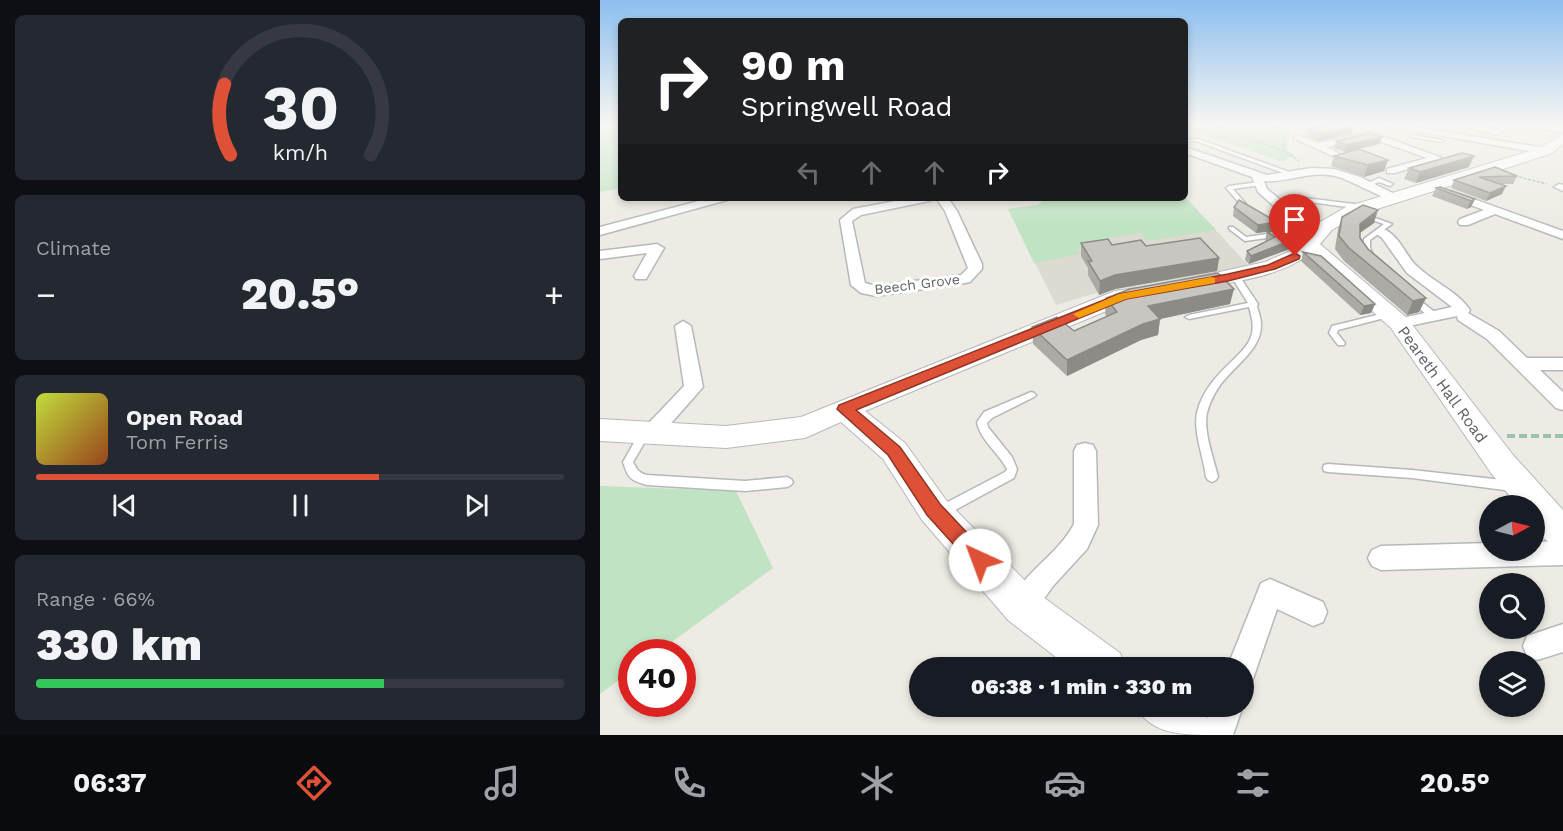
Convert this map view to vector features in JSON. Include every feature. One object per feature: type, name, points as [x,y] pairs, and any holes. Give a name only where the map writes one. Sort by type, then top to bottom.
[{"type":"main road","points":[[600,430],[737,436],[805,427],[844,409],[1096,312],[1123,296],[1272,267],[1295,256],[1312,237],[1326,226],[1394,191],[1433,186],[1513,158]]},
{"type":"main road","name":"Peareth Hall Road","points":[[1312,237],[1394,319],[1521,487],[1563,534]]},
{"type":"main road","points":[[844,409],[894,451],[938,514],[1022,606],[1090,657]]},
{"type":"main road","points":[[1171,717],[1195,735]]},
{"type":"street","points":[[1391,171],[1436,158]]},
{"type":"street","points":[[1210,159],[1258,180],[1313,171],[1335,173],[1367,185],[1394,191]]},
{"type":"street","points":[[1258,180],[1262,190],[1312,237]]},
{"type":"street","points":[[1433,186],[1563,235]]},
{"type":"street","points":[[600,231],[712,201]]},
{"type":"street","name":"Beech Grove","points":[[914,201],[858,212],[846,220],[858,285],[861,288],[876,291],[965,279],[972,274],[975,264],[951,211],[944,201]]},
{"type":"street","points":[[1464,222],[1495,210]]},
{"type":"street","points":[[1380,232],[1387,235],[1413,270],[1462,310],[1434,316],[1394,319]]},
{"type":"street","points":[[600,255],[657,248],[641,276]]},
{"type":"street","points":[[1464,317],[1493,335],[1563,403]]},
{"type":"street","points":[[648,433],[694,387],[683,326]]},
{"type":"street","points":[[1523,364],[1563,364]]},
{"type":"street","points":[[1022,606],[1044,577],[1078,541],[1086,525],[1085,451]]},
{"type":"street","points":[[1381,558],[1563,554]]},
{"type":"street","points":[[1246,657],[1270,592],[1313,612]]},
{"type":"street","points":[[1218,735],[1224,717]]},
{"type":"lane","points":[[1247,158],[1293,175]]},
{"type":"lane","points":[[1243,204],[1229,188],[1258,180]]},
{"type":"lane","points":[[1289,198],[1358,209],[1389,224],[1367,239],[1367,248],[1375,267]]},
{"type":"lane","points":[[1232,228],[1245,239],[1312,237]]},
{"type":"lane","points":[[1212,477],[1202,416],[1214,385],[1239,360],[1255,338],[1258,324],[1254,304],[1235,276]]},
{"type":"lane","points":[[1409,295],[1434,316]]},
{"type":"lane","points":[[1189,317],[1254,304]]},
{"type":"lane","points":[[1341,343],[1333,333],[1335,327],[1394,319]]},
{"type":"lane","points":[[938,514],[1010,475],[1012,469],[1008,460],[983,428],[982,422],[988,415],[1031,394]]},
{"type":"lane","points":[[648,433],[628,462],[632,473],[637,477],[670,482],[746,486],[787,482]]},
{"type":"lane","points":[[1328,468],[1412,474],[1521,487]]},
{"type":"path","points":[[1294,158],[1313,171]]},
{"type":"path","points":[[1487,169],[1561,188]]},
{"type":"path","points":[[1481,436],[1563,436]]},
{"type":"shaded area","points":[[1188,200],[1250,267],[1096,293],[1056,305],[1008,209],[1037,205],[1043,201]]},
{"type":"green space","points":[[600,158],[618,158],[618,189],[600,192]]},
{"type":"green space","points":[[1272,158],[1289,158],[1283,162]]},
{"type":"green space","points":[[1188,200],[1216,230],[1147,241],[1140,233],[1101,239],[1077,249],[1080,254],[1034,263],[1008,209],[1037,205],[1043,201]]},
{"type":"green space","points":[[600,486],[736,491],[773,568],[676,639],[618,639],[618,681],[600,694]]},
{"type":"building","points":[[1343,158],[1388,160],[1368,165]]},
{"type":"building","points":[[1443,158],[1466,158],[1420,172],[1409,168]]},
{"type":"building","points":[[1495,167],[1517,176],[1479,177],[1506,186],[1490,193],[1454,180]]},
{"type":"building","points":[[1440,187],[1475,199],[1471,201],[1436,188]]},
{"type":"building","points":[[1239,200],[1277,222],[1258,225],[1234,207]]},
{"type":"building","points":[[1363,205],[1378,210],[1360,224],[1360,238],[1368,249],[1426,298],[1413,301],[1349,248],[1339,236],[1342,217]]},
{"type":"building","points":[[1289,229],[1299,235],[1251,256],[1247,251],[1275,237],[1267,232]]},
{"type":"building","points":[[1200,238],[1219,258],[1115,275],[1100,281],[1081,243],[1108,239],[1112,245],[1141,240],[1146,246]]},
{"type":"building","points":[[1303,252],[1321,256],[1375,304],[1364,306]]},
{"type":"building","points":[[1218,273],[1234,289],[1148,306],[1160,319],[1143,324],[1067,360],[1032,327],[1057,317],[1074,331],[1117,312],[1106,298],[1130,289]]},
{"type":"slow traffic","points":[[1079,314],[1123,296],[1211,281]]},
{"type":"route","points":[[980,560],[934,510],[894,451],[844,409],[1123,296],[1228,278],[1272,267],[1295,256]]}]
